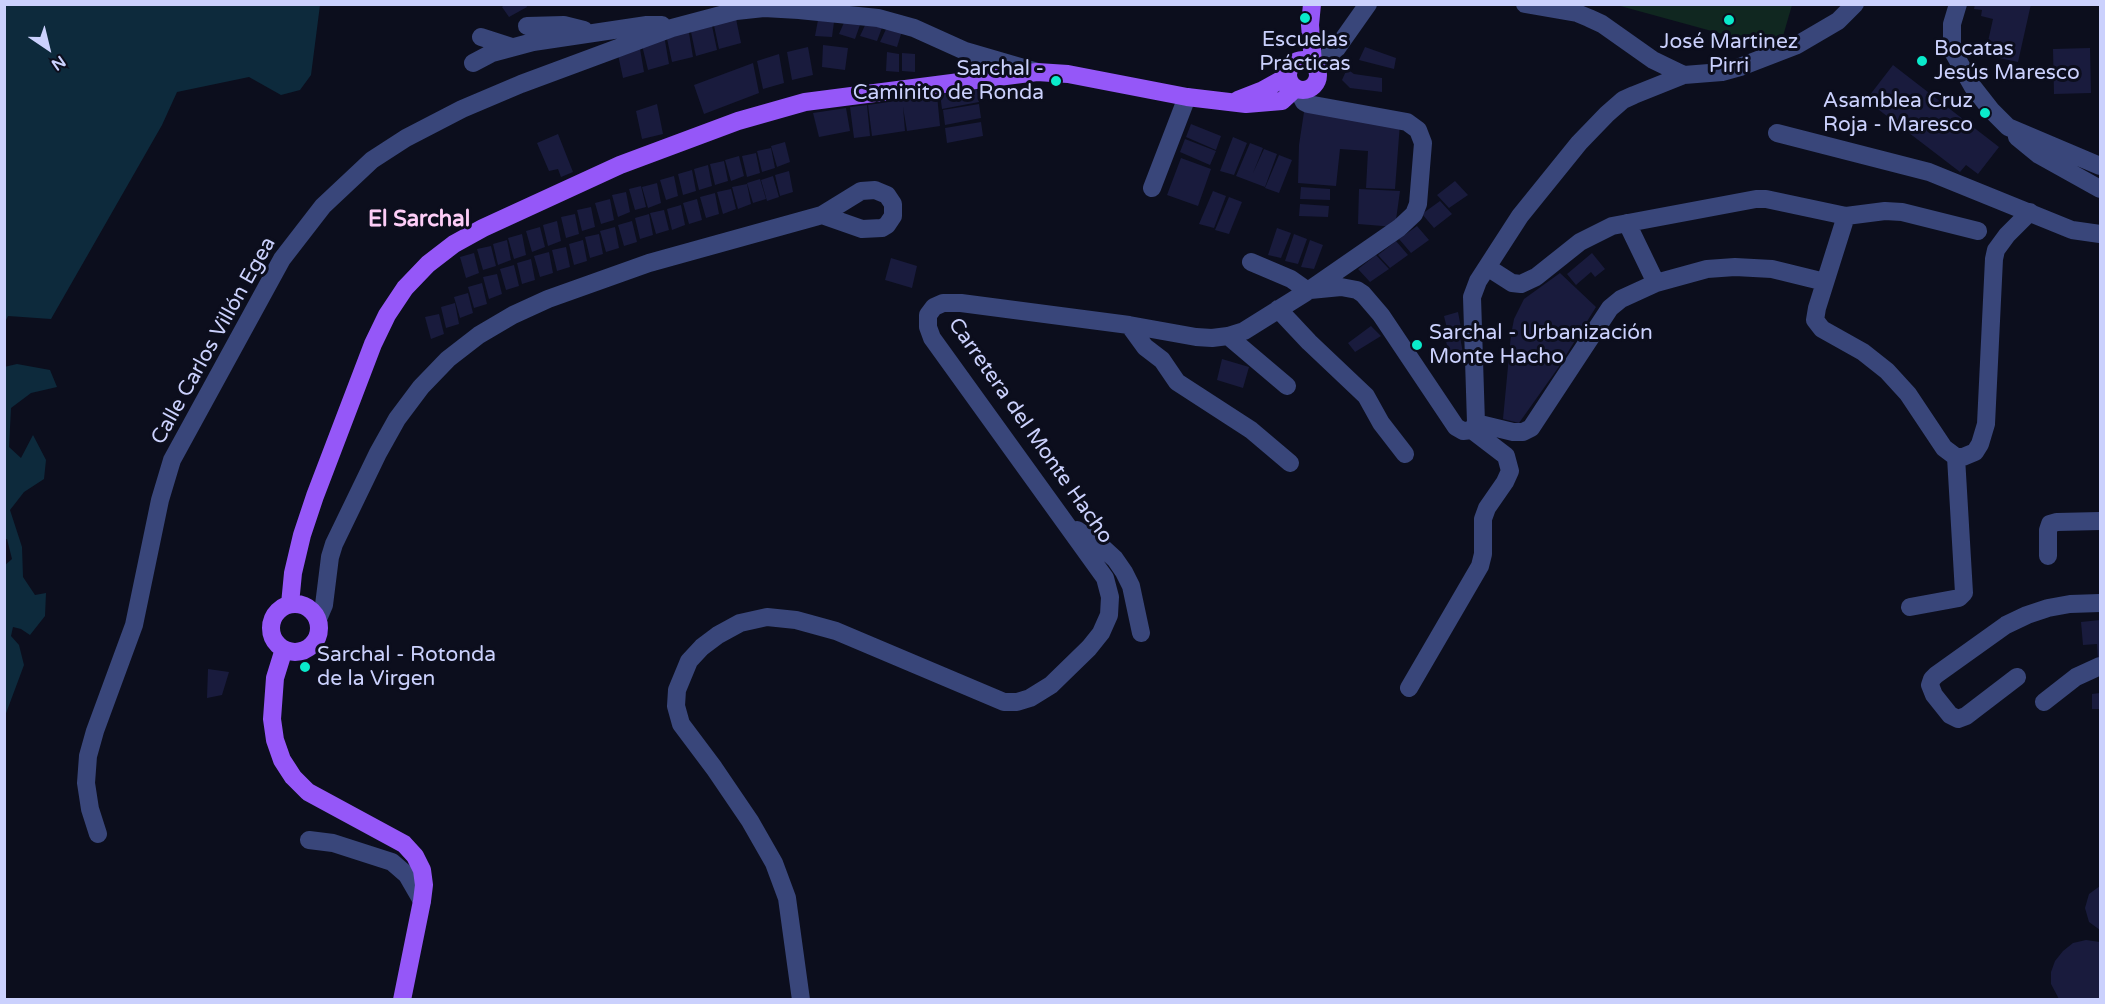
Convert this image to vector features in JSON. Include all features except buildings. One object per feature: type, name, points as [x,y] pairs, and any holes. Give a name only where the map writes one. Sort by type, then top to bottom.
[{"type":"main road","points":[[1295,79],[1310,25],[1312,4]]},
{"type":"main road","points":[[1310,25],[1314,63]]},
{"type":"main road","points":[[284,654],[302,651],[315,642],[319,627],[306,606],[302,536],[377,334],[405,288],[428,264],[454,244],[483,228],[620,165],[771,110],[805,102],[1037,72],[1068,74],[1233,102],[1295,79],[1306,59],[1318,68],[1319,78],[1313,87],[1295,79]]},
{"type":"main road","points":[[284,654],[275,641],[271,626],[277,612],[306,606]]},
{"type":"main road","points":[[284,654],[275,678],[272,719],[275,740],[282,760],[293,777],[308,792],[404,844],[415,856],[422,870],[424,885],[422,901],[402,999]]},
{"type":"street","points":[[1314,63],[1324,59],[1336,48],[1368,4]]},
{"type":"street","points":[[1526,4],[1576,13],[1589,18],[1653,60],[1684,75]]},
{"type":"street","points":[[1409,688],[1480,566],[1483,554],[1483,519],[1487,508],[1510,471],[1506,456],[1474,427],[1473,297],[1478,281],[1520,216],[1580,143],[1606,114],[1623,100],[1684,75],[1722,72],[1797,45],[1839,21],[1855,4]]},
{"type":"street","points":[[1958,4],[1952,24],[1952,50],[1973,87],[1991,110],[2025,145],[2100,189]]},
{"type":"street","name":"Calle Carlos Villón Egea","points":[[98,834],[90,809],[86,783],[88,756],[134,625],[163,490],[172,460],[282,259],[323,206],[372,160],[406,138],[462,109],[511,88],[672,28],[736,11],[764,8],[878,18],[896,22],[965,51],[1037,72]]},
{"type":"street","points":[[527,26],[564,25],[593,33]]},
{"type":"street","points":[[473,63],[492,53],[512,47],[647,25],[672,28]]},
{"type":"street","points":[[481,37],[512,47]]},
{"type":"street","points":[[1251,262],[1291,279],[1308,291],[1407,222],[1414,214],[1418,204],[1423,143],[1418,130],[1407,122],[1308,104],[1304,102],[1295,79]]},
{"type":"street","points":[[1152,188],[1187,96]]},
{"type":"street","points":[[2008,127],[2100,166]]},
{"type":"street","points":[[1777,133],[1929,172],[2072,230],[2100,234]]},
{"type":"street","points":[[1487,267],[1512,283],[1529,282],[1580,242],[1612,226],[1756,199],[1766,199],[1846,216],[1885,211],[1902,212],[1978,231]]},
{"type":"street","points":[[1846,216],[1815,320],[1822,329],[1863,352],[1887,371],[1908,394],[1944,448],[1956,457],[1963,458],[1975,452],[1986,424],[1996,250],[2007,235],[2030,212]]},
{"type":"street","points":[[306,606],[382,444],[397,419],[421,387],[448,359],[479,335],[513,315],[548,299],[638,267],[822,215]]},
{"type":"street","points":[[1627,223],[1656,283]]},
{"type":"street","points":[[1349,262],[1346,272],[1351,283],[1370,300],[1456,427],[1463,431],[1474,427],[1523,432],[1531,428],[1610,308],[1621,299],[1656,283],[1707,269],[1735,267],[1772,269],[1826,282]]},
{"type":"street","name":"Carretera del Monte Hacho","points":[[801,999],[787,898],[774,863],[744,812],[681,724],[676,706],[677,690],[689,661],[702,647],[740,623],[767,617],[796,620],[836,631],[1004,702],[1017,702],[1030,698],[1052,685],[1101,633],[1108,615],[1110,597],[1105,578],[932,338],[928,327],[928,315],[934,307],[943,303],[961,303],[1212,338],[1244,331],[1308,291],[1341,287],[1357,290]]},
{"type":"street","points":[[1278,309],[1366,396],[1381,423],[1405,454]]},
{"type":"street","points":[[1129,325],[1145,347],[1162,360],[1177,382],[1251,430],[1290,463]]},
{"type":"street","points":[[1228,336],[1287,386]]},
{"type":"street","points":[[1910,607],[1959,598],[1964,593],[1956,457]]},
{"type":"street","points":[[2048,556],[2050,524],[2100,521]]},
{"type":"street","points":[[1065,522],[1103,548],[1124,572],[1131,586],[1141,633]]},
{"type":"street","points":[[2017,677],[1966,716],[1958,719],[1950,715],[1934,695],[1930,684],[1936,675],[2016,620],[2048,608],[2070,604],[2100,603]]},
{"type":"street","points":[[2044,702],[2076,677],[2100,666]]},
{"type":"street","points":[[309,840],[333,843],[392,862],[406,874],[422,901]]},
{"type":"green space","name":"José Martinez Pirri","points":[[1613,4],[1792,5],[1781,43],[1770,47]]},
{"type":"water","points":[[5,4],[320,5],[311,75],[300,90],[281,95],[249,77],[177,92],[162,125],[51,319],[8,316],[5,322]]},
{"type":"water","points":[[17,364],[50,370],[57,387],[31,393],[11,408],[9,447],[21,458],[33,435],[46,460],[44,479],[24,492],[10,510],[22,547],[23,577],[35,595],[46,593],[45,616],[30,635],[13,627],[11,636],[19,645],[24,665],[5,716],[4,566],[12,559],[7,539],[4,539],[4,367]]},
{"type":"place","name":"Escuelas Prácticas","points":[[1305,18]]},
{"type":"place","name":"José Martinez Pirri","points":[[1729,20]]},
{"type":"place","name":"Bocatas Jesús Maresco","points":[[1922,61]]},
{"type":"place","name":"Sarchal - Caminito de Ronda","points":[[1056,81]]},
{"type":"place","name":"Asamblea Cruz Roja - Maresco","points":[[1985,113]]},
{"type":"place","name":"Sarchal - Urbanización Monte Hacho","points":[[1417,345]]},
{"type":"place","name":"Sarchal - Rotonda de la Virgen","points":[[305,667]]},
{"type":"district","name":"El Sarchal","points":[[419,220]]}]
